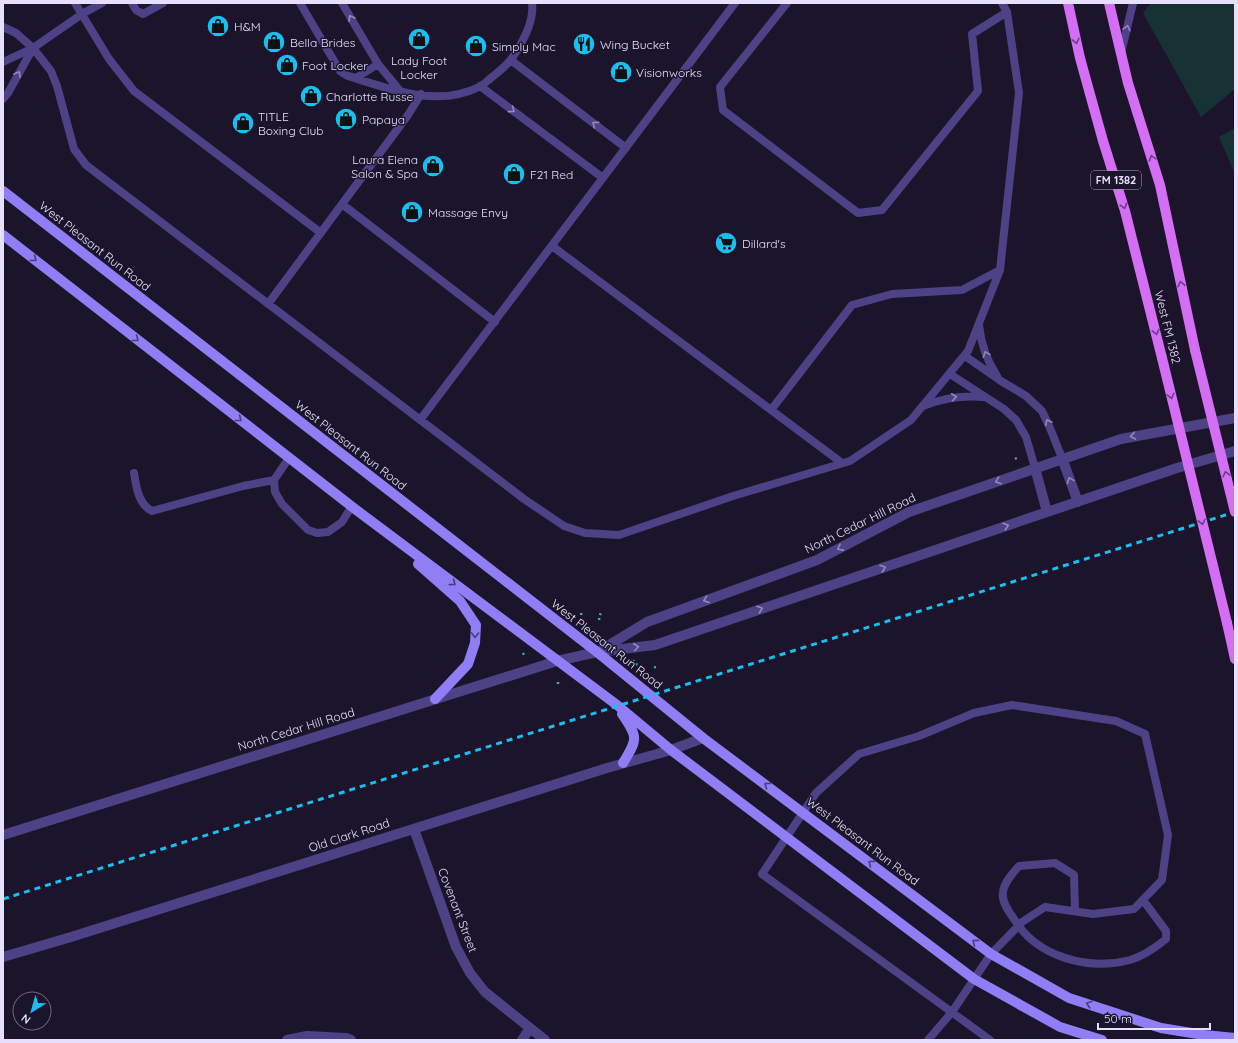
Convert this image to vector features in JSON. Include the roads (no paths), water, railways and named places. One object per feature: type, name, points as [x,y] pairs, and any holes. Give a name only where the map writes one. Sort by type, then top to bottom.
[{"type":"main road","name":"West FM 1382","points":[[1068,3],[1080,58],[1103,141],[1125,210],[1235,659]]},
{"type":"main road","name":"West FM 1382","points":[[1109,3],[1128,83],[1160,185],[1195,350],[1235,512]]},
{"type":"main road","name":"West Pleasant Run Road","points":[[3,191],[597,652],[703,738],[804,812],[991,954],[1069,998],[1161,1028],[1204,1036],[1235,1038]]},
{"type":"main road","points":[[3,235],[353,508],[617,705],[671,750],[974,979],[1060,1027],[1102,1040]]},
{"type":"main road","points":[[353,508],[460,601],[476,625],[475,643],[468,664],[435,699]]},
{"type":"main road","points":[[617,705],[633,731],[634,745],[623,763]]},
{"type":"street","name":"North Cedar Hill Road","points":[[597,652],[647,622],[817,560],[909,512],[1062,458],[1121,439],[1235,418]]},
{"type":"street","name":"North Cedar Hill Road","points":[[3,835],[557,661],[597,652],[655,645],[1177,468],[1235,451]]},
{"type":"street","points":[[1062,458],[1078,502]]},
{"type":"street","points":[[1035,468],[1047,512]]},
{"type":"street","name":"Old Clark Road","points":[[3,957],[623,763],[671,750],[703,738]]},
{"type":"street","name":"Covenant Street","points":[[414,829],[456,947],[470,973],[485,992],[545,1040]]},
{"type":"street","points":[[522,1040],[530,1028]]},
{"type":"street","points":[[287,1040],[307,1036],[346,1038],[352,1040]]},
{"type":"lane","points":[[76,3],[109,59],[134,91],[321,233]]},
{"type":"lane","points":[[3,62],[33,48],[82,14],[102,3]]},
{"type":"lane","points":[[132,3],[136,10],[143,14],[163,3]]},
{"type":"lane","points":[[300,3],[340,71],[348,76],[401,92],[421,94],[430,97],[442,97],[465,93],[480,86],[512,61],[531,21],[532,3]]},
{"type":"lane","points":[[342,3],[378,64],[401,92]]},
{"type":"lane","points":[[420,420],[735,3]]},
{"type":"lane","points":[[787,3],[720,87],[723,110],[858,213],[882,210],[978,91],[972,34],[1007,12]]},
{"type":"lane","points":[[3,27],[16,33],[33,48],[51,71],[57,86],[74,149],[86,165],[524,499],[564,526],[585,533],[619,535],[733,496],[850,461],[911,420],[968,352],[1000,270],[1019,93],[1007,12],[1002,3]]},
{"type":"lane","points":[[1121,54],[1133,3]]},
{"type":"lane","points":[[3,99],[8,93],[33,48]]},
{"type":"lane","points":[[512,61],[626,148]]},
{"type":"lane","points":[[348,76],[356,78],[378,64]]},
{"type":"lane","points":[[480,86],[603,178]]},
{"type":"lane","points":[[268,304],[408,115],[421,94]]},
{"type":"lane","points":[[342,204],[494,322]]},
{"type":"lane","points":[[552,246],[842,463]]},
{"type":"lane","points":[[771,410],[852,305],[892,294],[962,290],[1000,270]]},
{"type":"lane","points":[[979,323],[980,335],[986,357],[1001,382]]},
{"type":"lane","points":[[965,356],[1001,382],[1026,396],[1042,411],[1062,458]]},
{"type":"lane","points":[[950,374],[1016,420],[1026,437],[1035,468]]},
{"type":"lane","points":[[922,406],[946,398],[958,396],[986,398]]},
{"type":"lane","points":[[289,458],[274,480],[275,492],[282,504],[308,530],[317,533],[328,532],[342,522],[353,508]]},
{"type":"lane","points":[[134,473],[136,488],[146,508],[152,511],[243,486],[274,480]]},
{"type":"lane","points":[[928,1040],[952,1012],[991,954],[1018,926],[1045,907],[1094,914],[1134,909],[1162,880],[1168,835],[1145,734],[1116,721],[1012,705],[974,713],[919,736],[859,754],[816,793],[762,874],[952,1012],[990,1040]]},
{"type":"lane","points":[[1076,911],[1074,875],[1055,863],[1019,866],[1007,881],[1002,893],[1006,906],[1018,926],[1038,945],[1056,956],[1073,961],[1107,964],[1130,959],[1152,950],[1166,939],[1166,931],[1143,900]]},
{"type":"lane","points":[[936,1031],[936,1040]]},
{"type":"railway","points":[[3,899],[1235,512]]},
{"type":"place","name":"H&M","points":[[218,26]]},
{"type":"place","name":"Lady Foot Locker","points":[[419,39]]},
{"type":"place","name":"Bella Brides","points":[[274,42]]},
{"type":"place","name":"Wing Bucket","points":[[584,44]]},
{"type":"place","name":"Simply Mac","points":[[476,46]]},
{"type":"place","name":"Foot Locker","points":[[287,65]]},
{"type":"place","name":"Visionworks","points":[[621,72]]},
{"type":"place","name":"Charlotte Russe","points":[[311,96]]},
{"type":"place","name":"Papaya","points":[[346,119]]},
{"type":"place","name":"TITLE Boxing Club","points":[[243,123]]},
{"type":"place","name":"Laura Elena Salon & Spa","points":[[433,166]]},
{"type":"place","name":"F21 Red","points":[[514,174]]},
{"type":"place","name":"Massage Envy","points":[[412,212]]},
{"type":"place","name":"Dillard's","points":[[726,243]]}]
